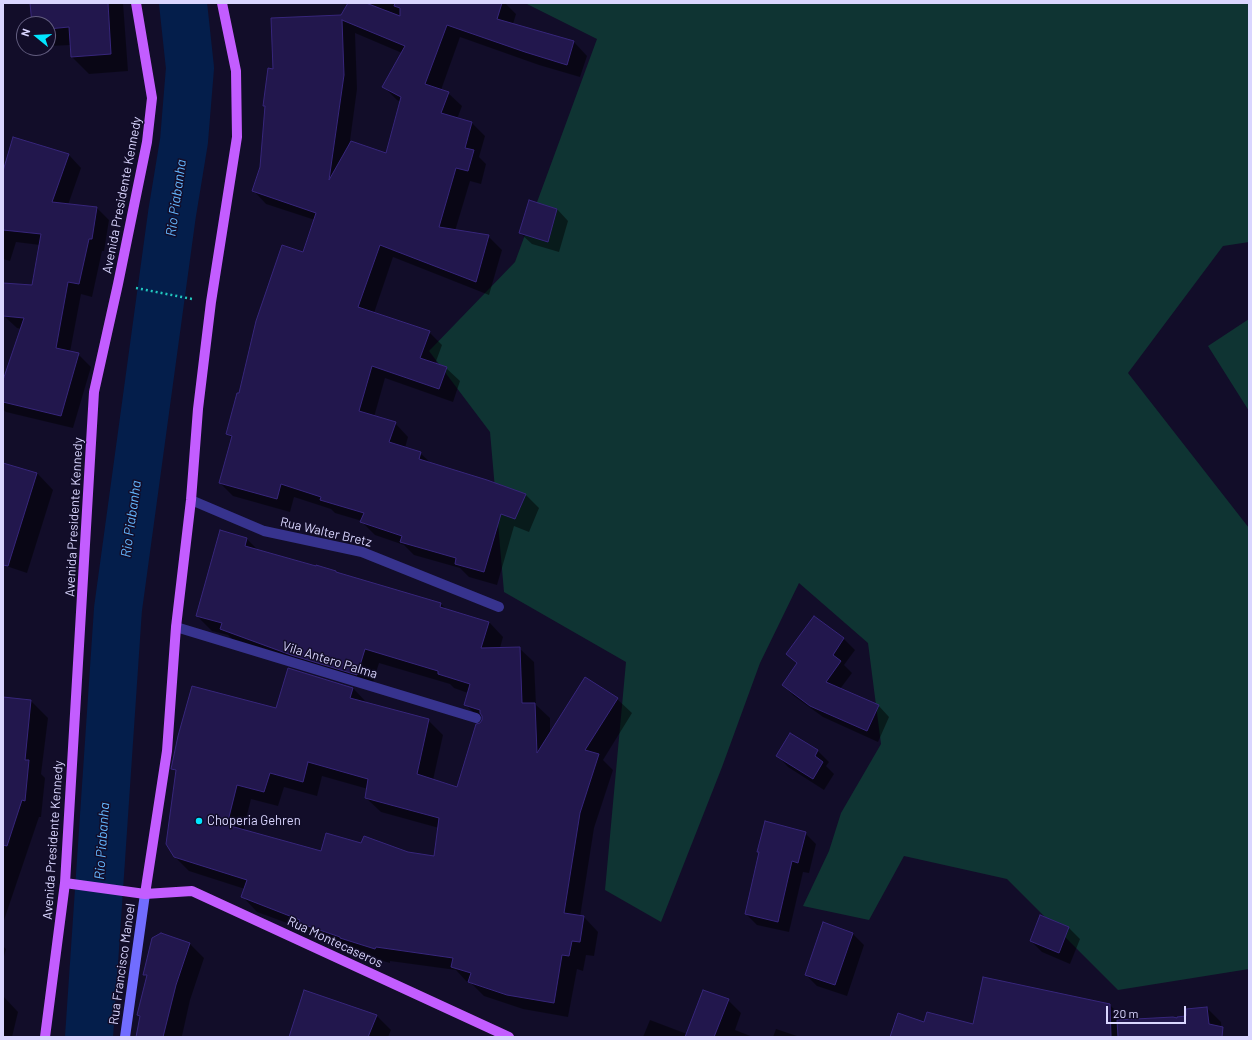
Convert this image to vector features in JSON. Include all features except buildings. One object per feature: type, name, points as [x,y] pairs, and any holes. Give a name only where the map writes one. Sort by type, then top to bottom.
[{"type":"main road","name":"Avenida Presidente Kennedy","points":[[45,1037],[65,883],[94,392],[147,142],[152,98],[136,3]]},
{"type":"main road","points":[[145,894],[167,751],[176,627],[191,500],[198,409],[212,302],[237,137],[236,71],[222,3]]},
{"type":"main road","name":"Rua Montecaseros","points":[[65,883],[145,894],[192,892],[509,1037]]},
{"type":"main road","name":"Rua Francisco Manoel","points":[[125,1037],[145,894]]},
{"type":"street","name":"Rua Walter Bretz","points":[[191,500],[264,531],[362,552],[499,608]]},
{"type":"street","name":"Vila Antero Palma","points":[[176,627],[476,718]]},
{"type":"path","points":[[118,284],[212,302]]},
{"type":"green space","points":[[525,3],[1249,3],[1249,242],[1223,246],[1128,373],[1249,528],[1249,969],[1118,990],[1007,879],[904,856],[869,920],[803,906],[829,851],[841,813],[881,744],[868,643],[799,583],[760,663],[722,767],[661,922],[605,890],[626,662],[504,592],[490,432],[429,351],[515,262],[597,39]]},
{"type":"green space","points":[[1249,319],[1249,411],[1208,346]]},
{"type":"waterway","name":"Rio Piabanha","points":[[89,1037],[118,609],[172,214],[184,141],[190,68],[183,3]]},
{"type":"place","name":"Choperia Gehren","points":[[199,821]]}]
